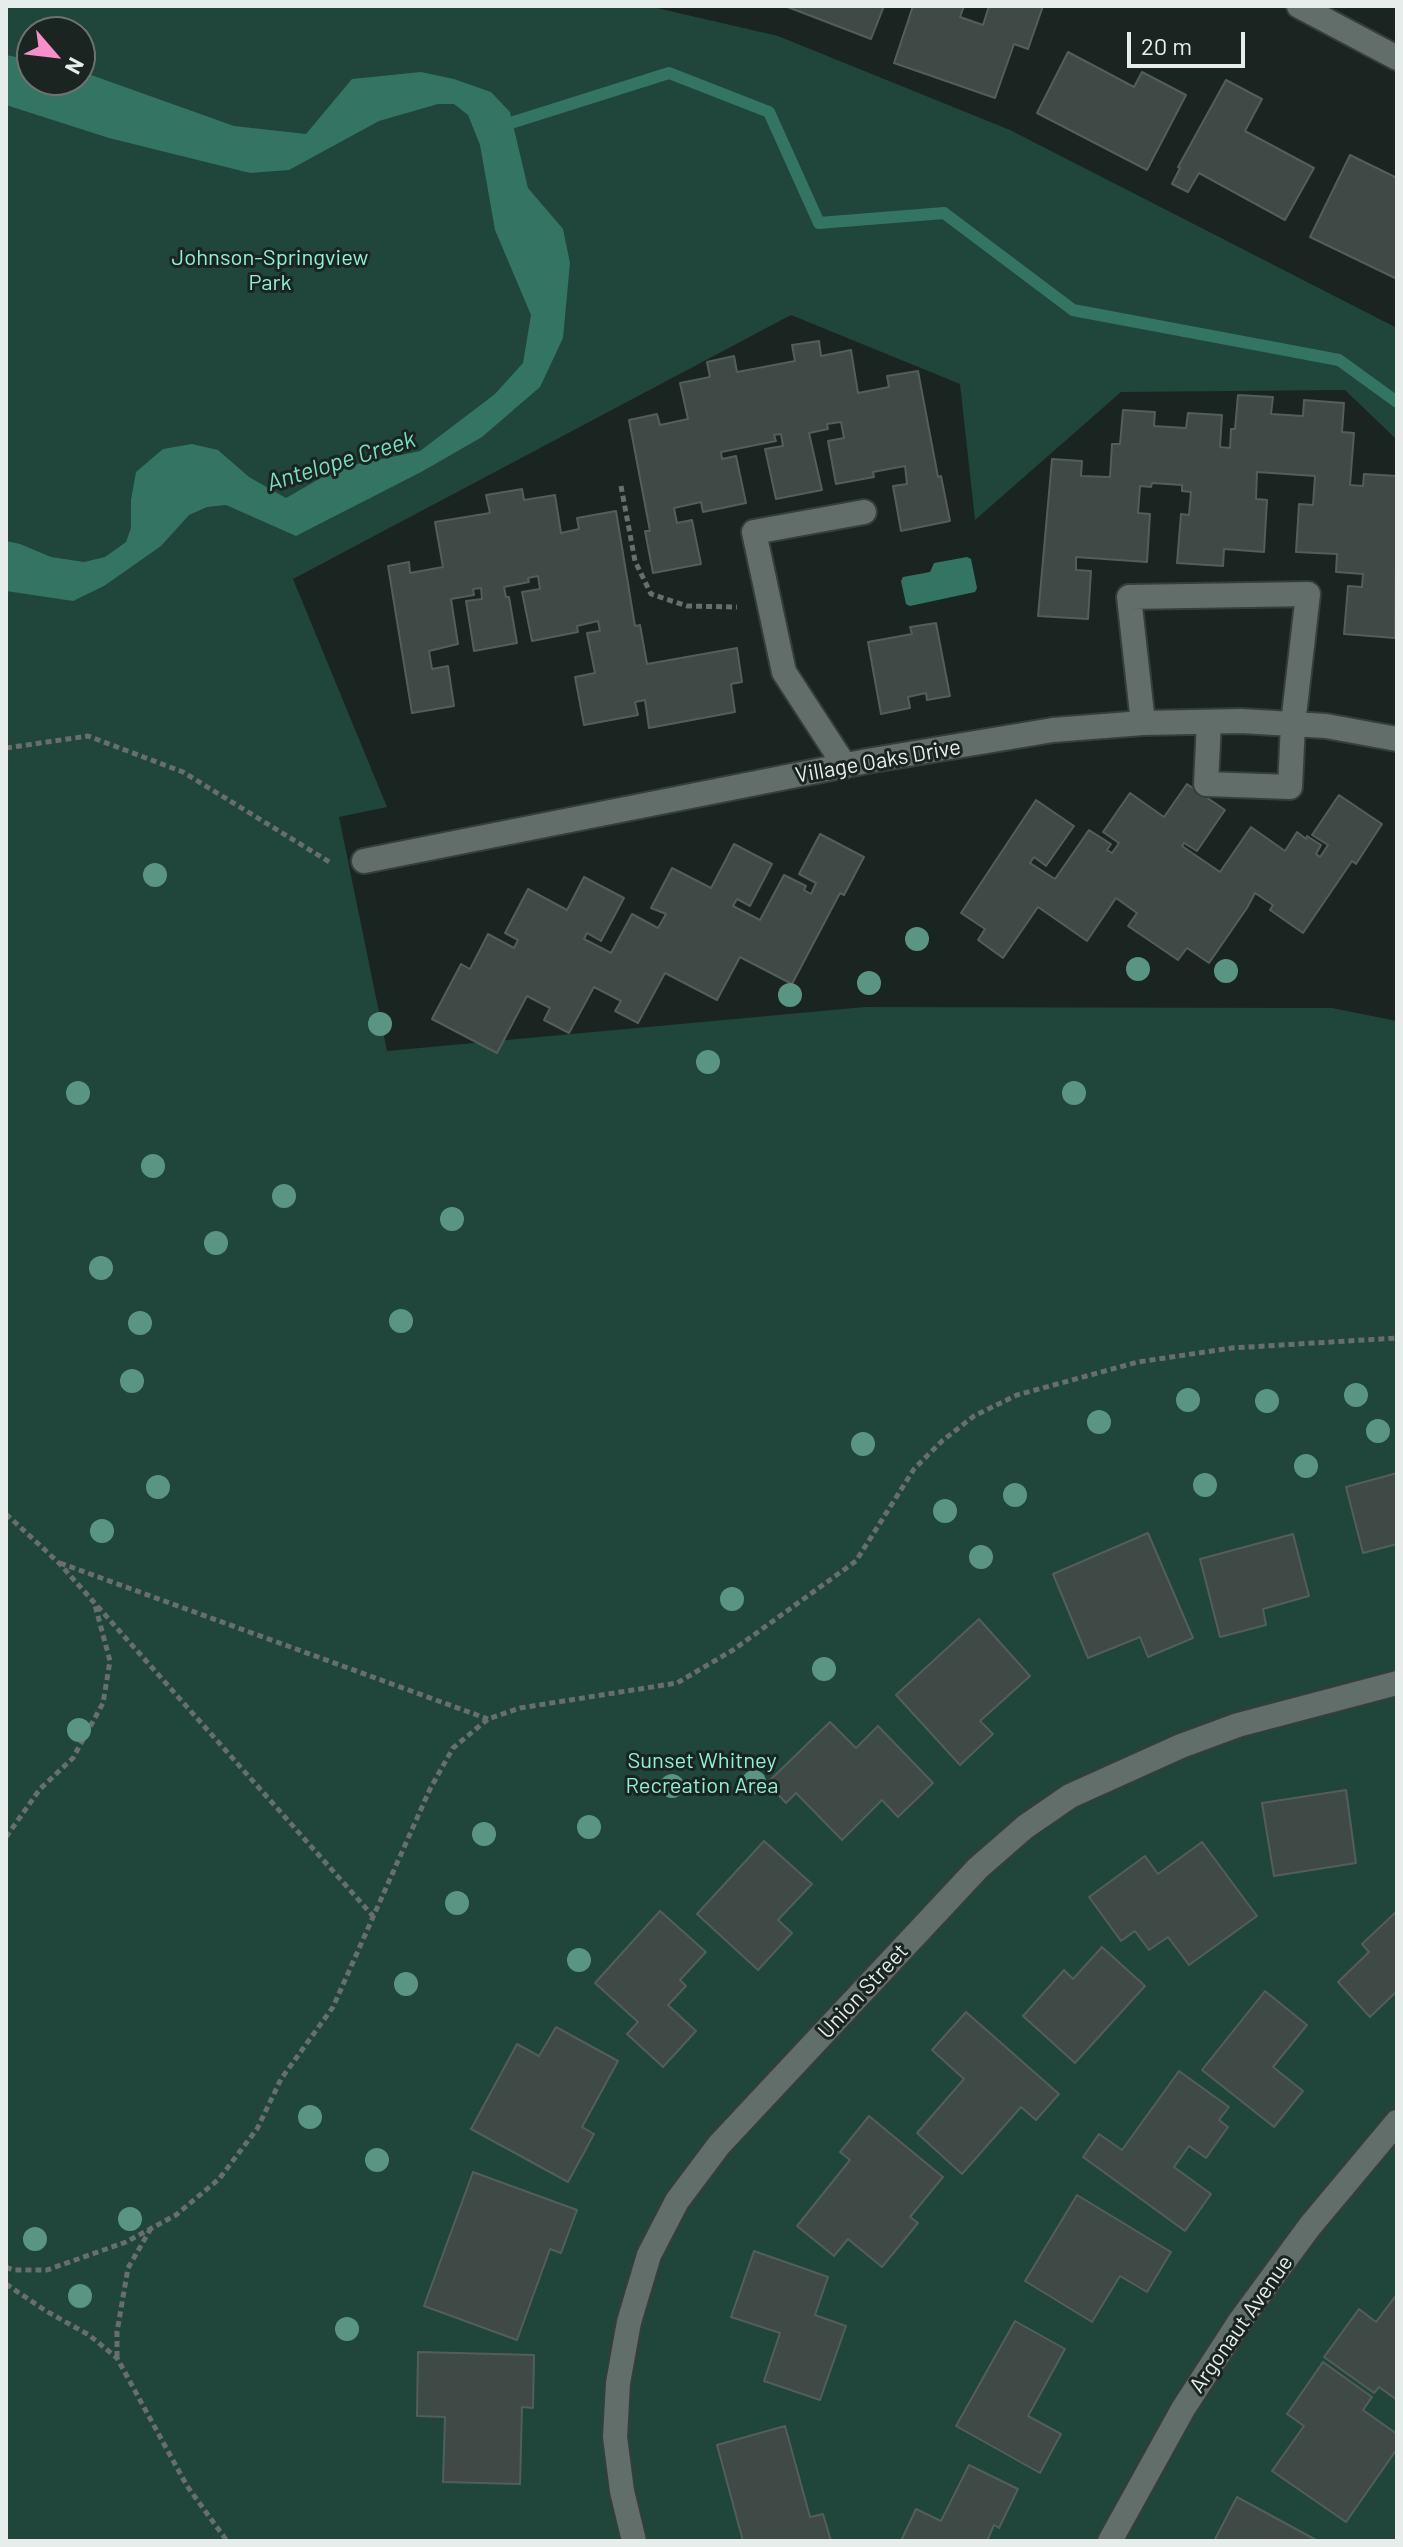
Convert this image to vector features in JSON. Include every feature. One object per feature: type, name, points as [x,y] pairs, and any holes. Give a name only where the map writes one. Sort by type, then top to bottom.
[{"type":"street","points":[[1299,6],[1397,58]]},
{"type":"street","points":[[845,766],[784,672],[754,532],[864,512]]},
{"type":"street","points":[[1143,723],[1129,597],[1308,594],[1293,724],[1290,787],[1206,784],[1209,722]]},
{"type":"street","name":"Village Oaks Drive","points":[[364,861],[845,766],[1053,730],[1143,723],[1293,724],[1326,726],[1397,739]]},
{"type":"street","name":"Union Street","points":[[634,2541],[622,2491],[615,2437],[618,2383],[629,2322],[649,2255],[677,2201],[719,2145],[978,1868],[1025,1827],[1070,1796],[1181,1746],[1238,1725],[1397,1683]]},
{"type":"street","name":"Argonaut Avenue","points":[[1110,2541],[1183,2409],[1240,2321],[1310,2226],[1397,2122]]},
{"type":"path","points":[[621,486],[635,561],[651,594],[687,606],[770,606]]},
{"type":"path","points":[[6,748],[88,736],[183,772],[333,864],[364,861]]},
{"type":"path","points":[[6,2267],[13,2270],[47,2270],[126,2242],[176,2215],[219,2179],[257,2129],[281,2079],[333,2007],[430,1789],[453,1748],[488,1719],[520,1708],[677,1683],[733,1650],[856,1561],[914,1469],[942,1441],[974,1416],[1017,1395],[1138,1362],[1232,1348],[1397,1338]]},
{"type":"path","points":[[6,1514],[59,1563],[373,1916]]},
{"type":"path","points":[[59,1563],[488,1719]]},
{"type":"path","points":[[6,1837],[40,1789],[73,1758],[103,1703],[110,1661],[95,1604]]},
{"type":"path","points":[[117,2358],[117,2332],[128,2268],[150,2229]]},
{"type":"path","points":[[6,2284],[89,2335],[117,2358],[187,2486],[227,2541]]},
{"type":"green space","name":"Sunset Whitney Recreation Area","points":[[6,6],[648,6],[778,36],[1010,130],[1397,328],[1397,440],[1345,390],[1121,392],[975,520],[960,384],[791,315],[293,579],[387,807],[339,817],[387,1051],[865,1007],[1332,1008],[1397,1021],[1397,2541],[6,2541]]},
{"type":"shaded area","points":[[6,55],[16,57],[16,96],[96,96],[96,77],[234,126],[306,134],[352,79],[421,72],[491,92],[510,112],[528,188],[563,229],[570,263],[563,338],[540,387],[482,437],[296,536],[226,505],[207,507],[189,515],[161,546],[104,586],[73,601],[6,591],[6,541],[51,557],[84,562],[105,557],[126,542],[131,528],[131,500],[136,472],[163,449],[192,444],[218,450],[249,477],[286,498],[338,468],[420,451],[495,394],[523,363],[531,315],[495,230],[480,145],[468,115],[454,104],[438,104],[379,121],[289,170],[250,173],[109,138],[6,105]]},
{"type":"shaded area","points":[[967,557],[971,559],[977,588],[975,592],[910,606],[906,604],[901,581],[903,577],[930,572],[934,563]]},
{"type":"building","points":[[785,6],[884,6],[871,39]]},
{"type":"building","points":[[913,6],[964,6],[960,17],[983,25],[989,6],[1043,6],[1028,49],[1014,44],[995,98],[894,63]]},
{"type":"building","points":[[1068,52],[1134,87],[1142,72],[1186,95],[1147,170],[1037,113]]},
{"type":"building","points":[[1226,80],[1262,99],[1245,131],[1314,168],[1285,220],[1199,173],[1188,192],[1172,184],[1178,167]]},
{"type":"building","points":[[1350,155],[1397,178],[1397,279],[1310,237]]},
{"type":"building","points":[[819,341],[821,356],[851,350],[858,393],[889,387],[887,376],[918,371],[938,477],[941,476],[950,521],[901,531],[893,486],[907,484],[905,466],[873,472],[874,477],[836,484],[828,441],[844,438],[841,422],[827,424],[828,429],[809,433],[822,490],[776,499],[765,449],[783,446],[781,434],[774,435],[776,441],[721,452],[722,459],[736,456],[746,503],[703,512],[701,502],[674,508],[677,523],[692,520],[701,564],[653,573],[645,531],[650,531],[629,420],[657,414],[660,425],[688,419],[680,383],[710,377],[707,362],[734,356],[737,372],[795,361],[792,345]]},
{"type":"building","points":[[1238,395],[1273,397],[1271,414],[1303,416],[1304,400],[1344,403],[1342,432],[1354,433],[1350,485],[1363,486],[1364,474],[1397,476],[1395,638],[1344,634],[1348,586],[1362,587],[1363,574],[1336,572],[1337,554],[1296,552],[1299,504],[1313,505],[1315,476],[1257,472],[1256,499],[1267,500],[1264,552],[1224,549],[1223,566],[1177,563],[1181,514],[1189,515],[1191,492],[1182,491],[1182,485],[1152,483],[1151,487],[1140,486],[1138,513],[1150,514],[1147,562],[1076,557],[1076,570],[1091,571],[1088,619],[1038,616],[1052,459],[1082,461],[1081,476],[1110,477],[1112,444],[1120,444],[1123,410],[1155,412],[1154,426],[1186,428],[1188,413],[1222,415],[1220,447],[1230,448]]},
{"type":"building","points":[[522,489],[524,500],[555,495],[561,533],[579,529],[577,518],[616,511],[635,626],[640,625],[647,664],[737,648],[742,682],[731,684],[735,712],[649,728],[645,700],[635,702],[638,715],[584,725],[575,677],[595,673],[587,633],[600,631],[598,621],[577,626],[578,632],[532,641],[522,592],[540,589],[538,576],[528,578],[529,582],[504,587],[506,597],[509,597],[517,643],[474,651],[466,601],[482,599],[481,588],[473,589],[474,595],[451,599],[458,644],[429,651],[432,669],[448,666],[454,706],[412,713],[388,566],[409,562],[410,573],[443,567],[435,522],[490,513],[486,495]]},
{"type":"building","points":[[936,623],[950,696],[927,700],[926,693],[908,697],[910,708],[881,714],[868,642],[912,634],[910,627]]},
{"type":"building","points":[[1187,784],[1225,810],[1197,851],[1184,843],[1182,846],[1220,872],[1251,827],[1285,851],[1297,832],[1306,839],[1307,836],[1321,845],[1316,854],[1320,857],[1328,845],[1312,835],[1339,795],[1382,824],[1356,864],[1352,861],[1303,933],[1270,910],[1273,905],[1255,893],[1209,963],[1187,948],[1178,960],[1128,926],[1137,913],[1116,898],[1087,941],[1038,907],[1003,958],[978,940],[985,929],[961,913],[1036,800],[1074,826],[1046,866],[1034,857],[1030,863],[1055,879],[1089,830],[1111,844],[1107,850],[1112,853],[1119,843],[1103,832],[1130,793],[1164,817]]},
{"type":"building","points":[[820,834],[864,857],[844,895],[840,893],[792,984],[740,957],[717,1000],[665,973],[638,1023],[615,1011],[621,1001],[594,987],[569,1033],[544,1020],[550,1008],[527,996],[497,1053],[432,1019],[461,964],[470,969],[488,934],[514,948],[518,940],[505,933],[528,889],[567,910],[584,877],[624,898],[601,941],[587,933],[584,939],[611,953],[632,914],[658,928],[666,914],[651,908],[672,868],[711,888],[734,844],[772,864],[750,906],[737,899],[733,906],[760,920],[784,875],[806,886],[804,890],[811,894],[816,883],[799,874]]},
{"type":"building","points":[[1397,1473],[1397,1544],[1363,1553],[1346,1487]]},
{"type":"building","points":[[1148,1533],[1193,1638],[1148,1657],[1140,1637],[1088,1658],[1053,1574]]},
{"type":"building","points":[[1293,1534],[1309,1596],[1263,1609],[1266,1625],[1220,1637],[1200,1559]]},
{"type":"building","points":[[979,1619],[1030,1676],[980,1721],[993,1734],[960,1765],[896,1695]]},
{"type":"building","points":[[830,1722],[856,1748],[878,1726],[933,1783],[898,1817],[882,1800],[842,1840],[796,1793],[786,1803],[767,1783]]},
{"type":"building","points":[[1346,1790],[1356,1863],[1274,1876],[1262,1803]]},
{"type":"building","points":[[764,1841],[812,1884],[778,1920],[792,1933],[758,1970],[697,1914]]},
{"type":"building","points":[[1202,1842],[1257,1916],[1189,1965],[1168,1937],[1149,1950],[1135,1931],[1121,1941],[1089,1897],[1145,1856],[1158,1874]]},
{"type":"building","points":[[660,1911],[706,1952],[680,1980],[686,1986],[668,2005],[696,2031],[663,2067],[627,2034],[638,2022],[595,1983]]},
{"type":"building","points":[[1397,1911],[1397,1991],[1370,2017],[1338,1982],[1369,1952],[1362,1944]]},
{"type":"building","points":[[1102,1947],[1145,1986],[1075,2063],[1023,2016],[1064,1970],[1073,1979]]},
{"type":"building","points":[[1265,1991],[1307,2025],[1273,2067],[1303,2091],[1274,2127],[1202,2070]]},
{"type":"building","points":[[966,2012],[1059,2094],[1036,2120],[1021,2107],[962,2174],[917,2133],[964,2079],[932,2050]]},
{"type":"building","points":[[556,2027],[618,2061],[582,2127],[594,2134],[568,2182],[471,2129],[517,2044],[539,2056]]},
{"type":"building","points":[[1179,2071],[1229,2107],[1219,2120],[1228,2127],[1206,2158],[1189,2146],[1174,2167],[1211,2194],[1185,2231],[1083,2157],[1099,2134],[1122,2150]]},
{"type":"building","points":[[869,2116],[943,2177],[910,2217],[918,2223],[882,2267],[848,2239],[834,2256],[797,2226],[850,2160],[840,2152]]},
{"type":"building","points":[[473,2172],[577,2210],[561,2253],[550,2249],[517,2340],[424,2306]]},
{"type":"building","points":[[1077,2195],[1171,2252],[1147,2292],[1120,2276],[1092,2322],[1025,2281]]},
{"type":"building","points":[[754,2251],[828,2277],[815,2315],[846,2326],[820,2400],[764,2381],[780,2333],[731,2317]]},
{"type":"building","points":[[1397,2294],[1397,2400],[1379,2387],[1374,2393],[1324,2357],[1359,2309],[1376,2322]]},
{"type":"building","points":[[1015,2321],[1065,2349],[1028,2416],[1061,2434],[1040,2473],[956,2426]]},
{"type":"building","points":[[418,2352],[534,2355],[533,2408],[522,2407],[520,2484],[443,2482],[445,2417],[417,2416]]},
{"type":"building","points":[[1323,2362],[1372,2397],[1363,2410],[1397,2434],[1397,2449],[1346,2522],[1272,2471],[1304,2426],[1287,2414]]},
{"type":"building","points":[[785,2426],[810,2517],[823,2514],[831,2541],[743,2541],[717,2445]]},
{"type":"building","points":[[969,2465],[1018,2489],[999,2528],[994,2525],[987,2541],[901,2541],[916,2509],[941,2521]]},
{"type":"building","points":[[1237,2497],[1318,2541],[1214,2541]]},
{"type":"waterway","points":[[498,127],[669,73],[769,112],[819,223],[944,213],[1073,310],[1339,360],[1397,402]]},
{"type":"park label","name":"Johnson-Springview Park","points":[[270,270]]},
{"type":"water label","name":"Antelope Creek","points":[[341,461]]}]
